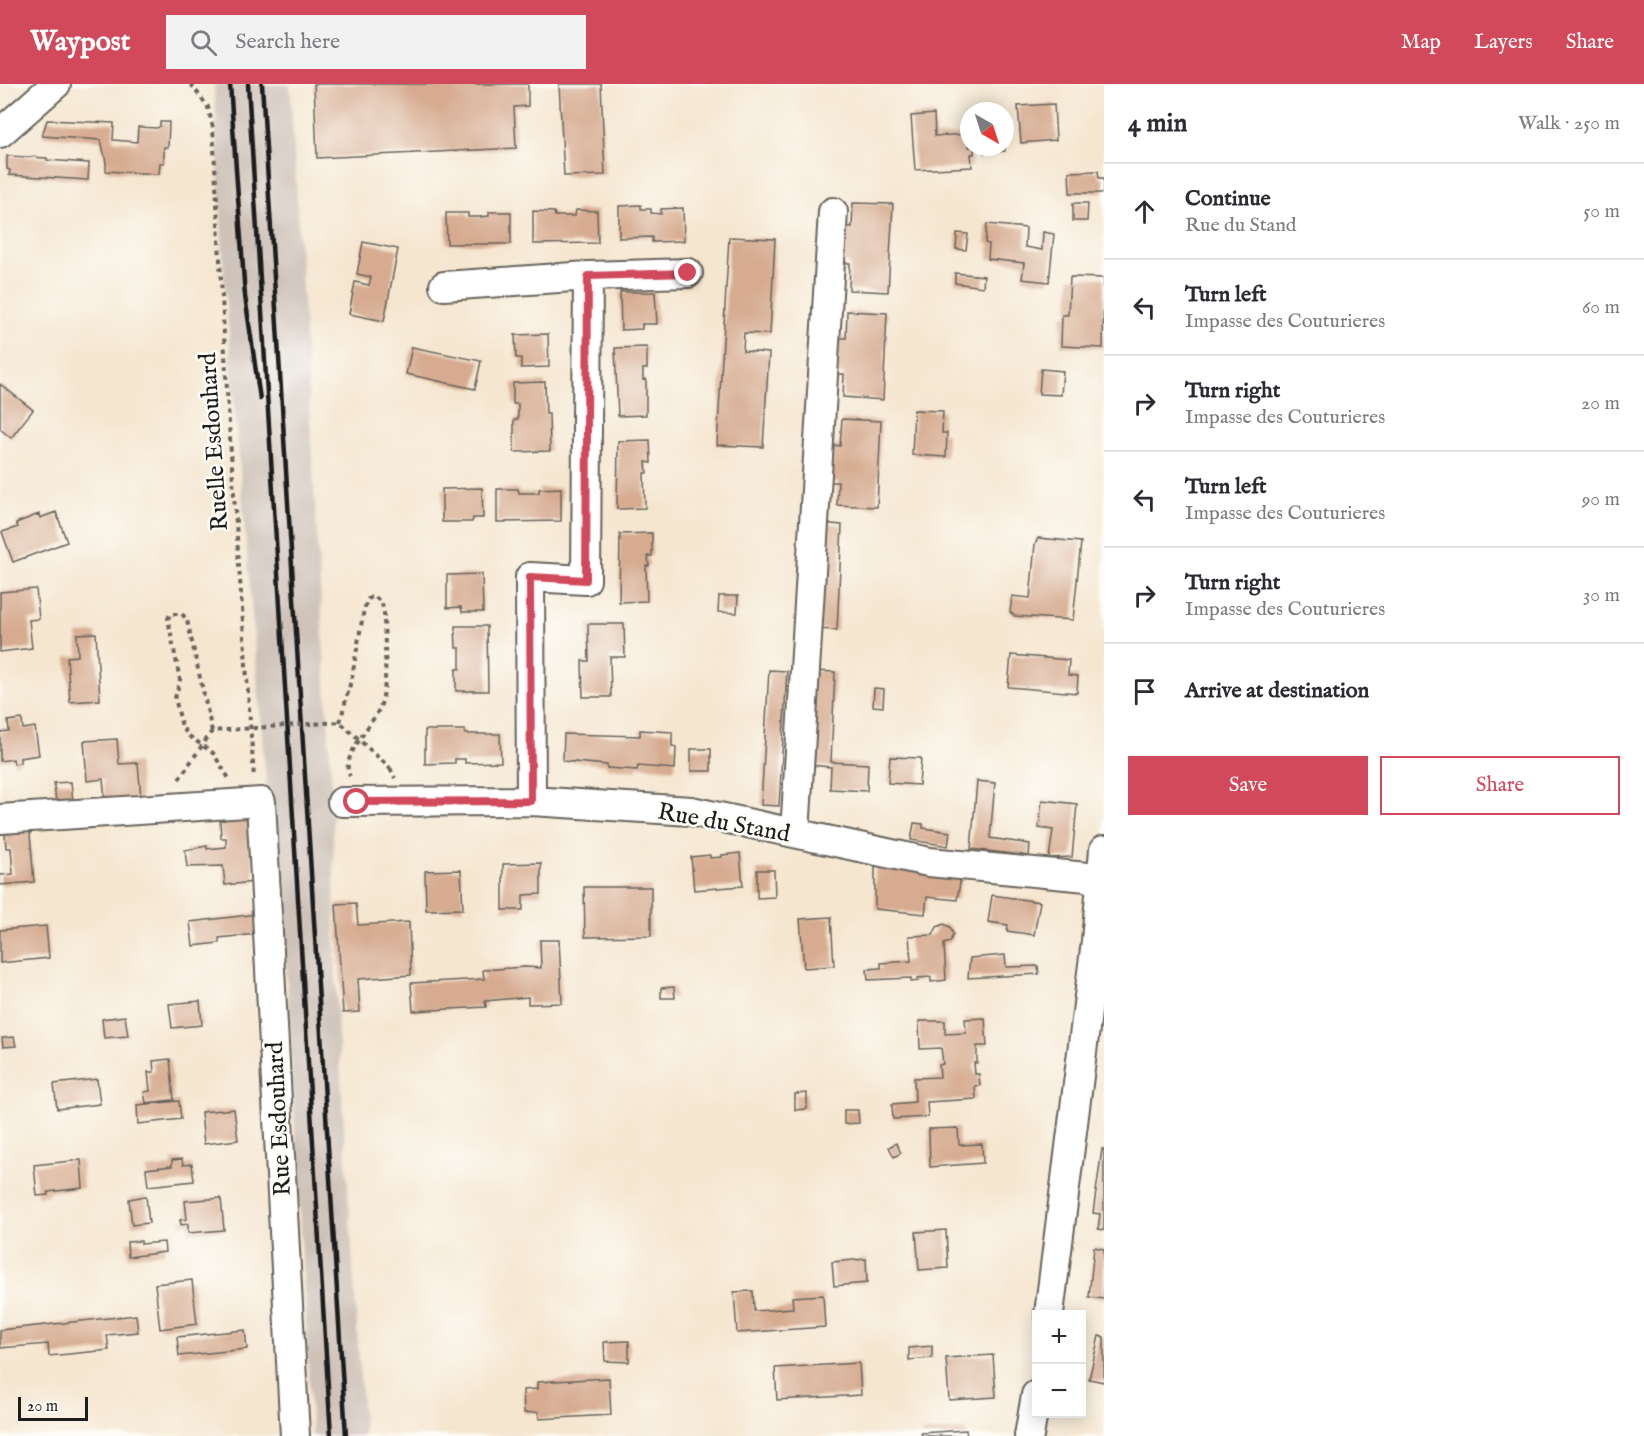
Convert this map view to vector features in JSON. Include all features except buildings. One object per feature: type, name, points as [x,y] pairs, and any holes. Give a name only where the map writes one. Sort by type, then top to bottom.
[{"type":"street","points":[[0,133],[56,84]]},
{"type":"street","points":[[795,834],[833,212]]},
{"type":"street","points":[[444,286],[588,276],[688,273]]},
{"type":"street","points":[[531,801],[530,577],[586,580],[588,276]]},
{"type":"street","name":"Rue du Stand","points":[[350,802],[531,801],[691,811],[929,862],[1087,877],[1102,886]]},
{"type":"street","points":[[0,819],[248,803]]},
{"type":"street","name":"Rue Esdouhard","points":[[248,803],[295,1436]]},
{"type":"street","points":[[1050,1310],[1096,941],[1104,850]]},
{"type":"street","points":[[1029,1436],[1032,1418]]},
{"type":"path","name":"Ruelle Esdouhard","points":[[191,84],[208,107],[213,128],[228,410],[256,793],[248,803]]},
{"type":"path","points":[[340,722],[352,677],[364,609],[368,599],[374,596],[382,603],[384,614],[384,690],[381,705],[347,762],[348,774],[356,783],[350,802]]},
{"type":"path","points":[[179,779],[202,744],[212,730],[187,620],[182,614],[170,614],[168,619],[180,680],[175,698],[177,715],[189,736],[202,744],[213,753],[248,803]]},
{"type":"path","points":[[212,730],[340,722],[390,768]]},
{"type":"shaded area","points":[[214,84],[290,84],[332,787],[337,1016],[364,1436],[312,1436],[286,964],[267,795],[224,277]]},
{"type":"railway","points":[[230,84],[245,296],[260,399]]},
{"type":"railway","points":[[248,84],[331,1436]]},
{"type":"railway","points":[[262,84],[346,1436]]},
{"type":"route","points":[[357,802],[531,801],[530,577],[586,580],[588,276],[688,273]]}]
